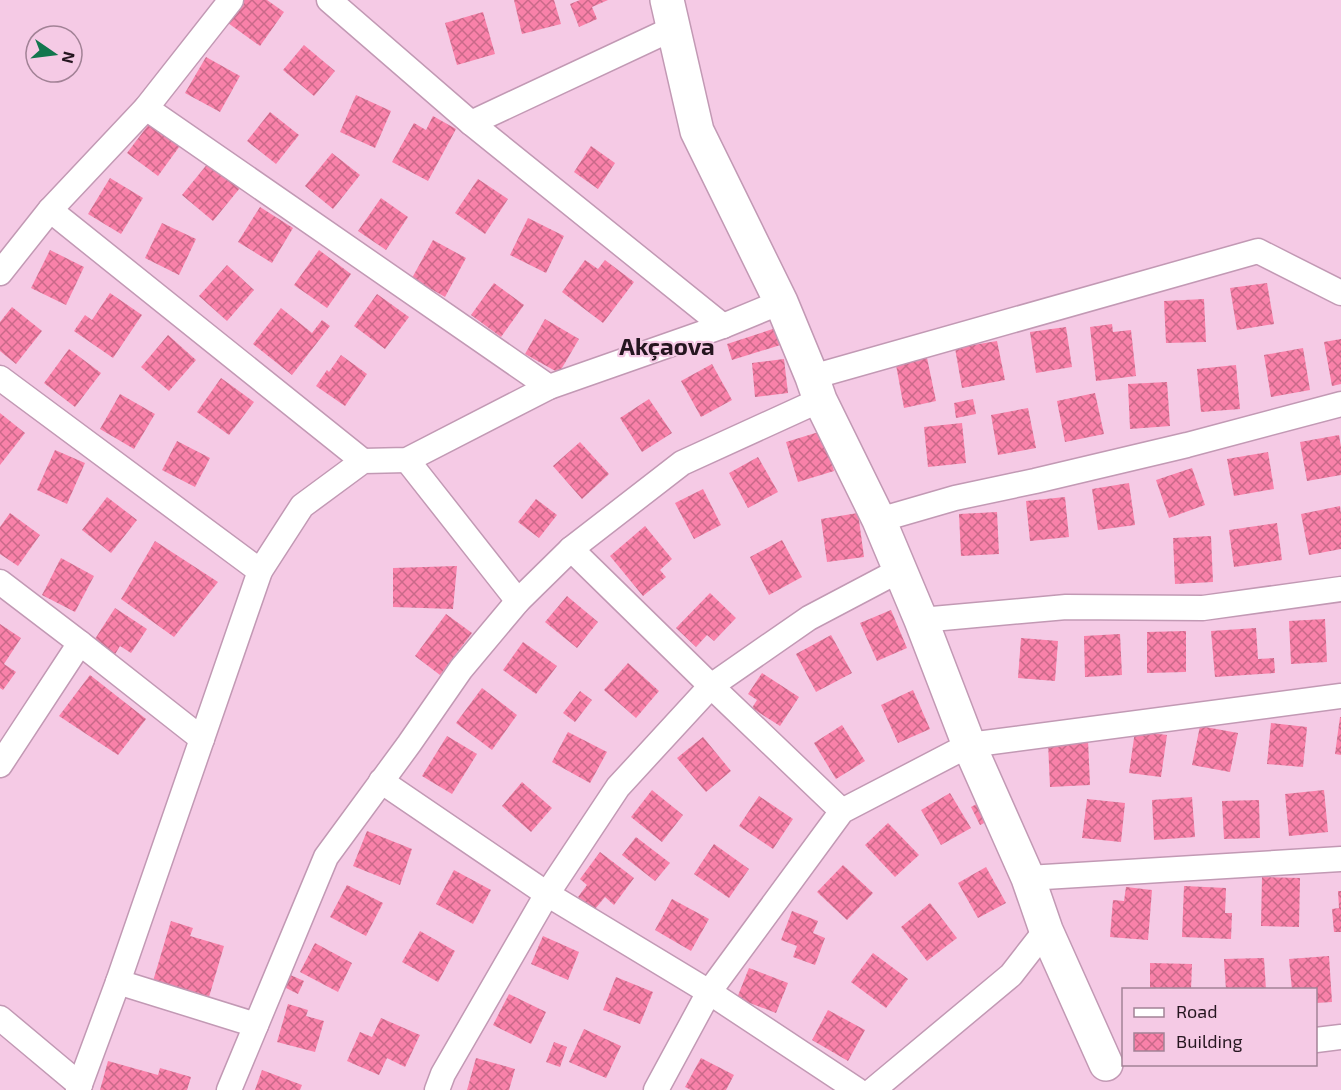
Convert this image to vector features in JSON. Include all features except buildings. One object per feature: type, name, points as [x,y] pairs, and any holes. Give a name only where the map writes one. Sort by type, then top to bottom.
[{"type":"street","points":[[0,273],[50,210],[146,108],[231,0]]},
{"type":"street","points":[[329,0],[471,123],[723,326]]},
{"type":"street","points":[[471,123],[670,14],[697,131],[781,302],[816,388],[879,520],[921,620],[969,745],[1028,878],[1046,930],[1115,1063]]},
{"type":"street","points":[[146,108],[549,387]]},
{"type":"street","points":[[50,210],[363,461]]},
{"type":"street","points":[[229,1090],[326,857],[461,669],[518,601],[571,549],[682,463],[816,388],[1258,251],[1341,293]]},
{"type":"street","points":[[0,1018],[79,1088],[260,571],[302,506],[363,461],[407,460],[549,387],[723,326],[781,302]]},
{"type":"street","points":[[0,378],[260,571]]},
{"type":"street","points":[[879,520],[955,498],[1187,445],[1341,404]]},
{"type":"street","points":[[407,460],[518,601]]},
{"type":"street","points":[[571,549],[842,811]]},
{"type":"street","points":[[437,1090],[443,1074],[547,894],[618,787],[711,686],[809,618],[900,570]]},
{"type":"street","points":[[0,582],[202,739]]},
{"type":"street","points":[[921,620],[1066,607],[1203,608],[1341,589]]},
{"type":"street","points":[[0,765],[80,643]]},
{"type":"street","points":[[656,1090],[709,992],[842,811],[969,745],[1341,696]]},
{"type":"street","points":[[381,781],[547,894],[709,992],[857,1090]]},
{"type":"street","points":[[1028,878],[1341,860]]},
{"type":"street","points":[[873,1090],[1011,975],[1046,930]]},
{"type":"street","points":[[118,982],[256,1025]]},
{"type":"street","points":[[1317,1040],[1341,1037]]},
{"type":"district","name":"Akçaova","points":[[667,345]]}]
